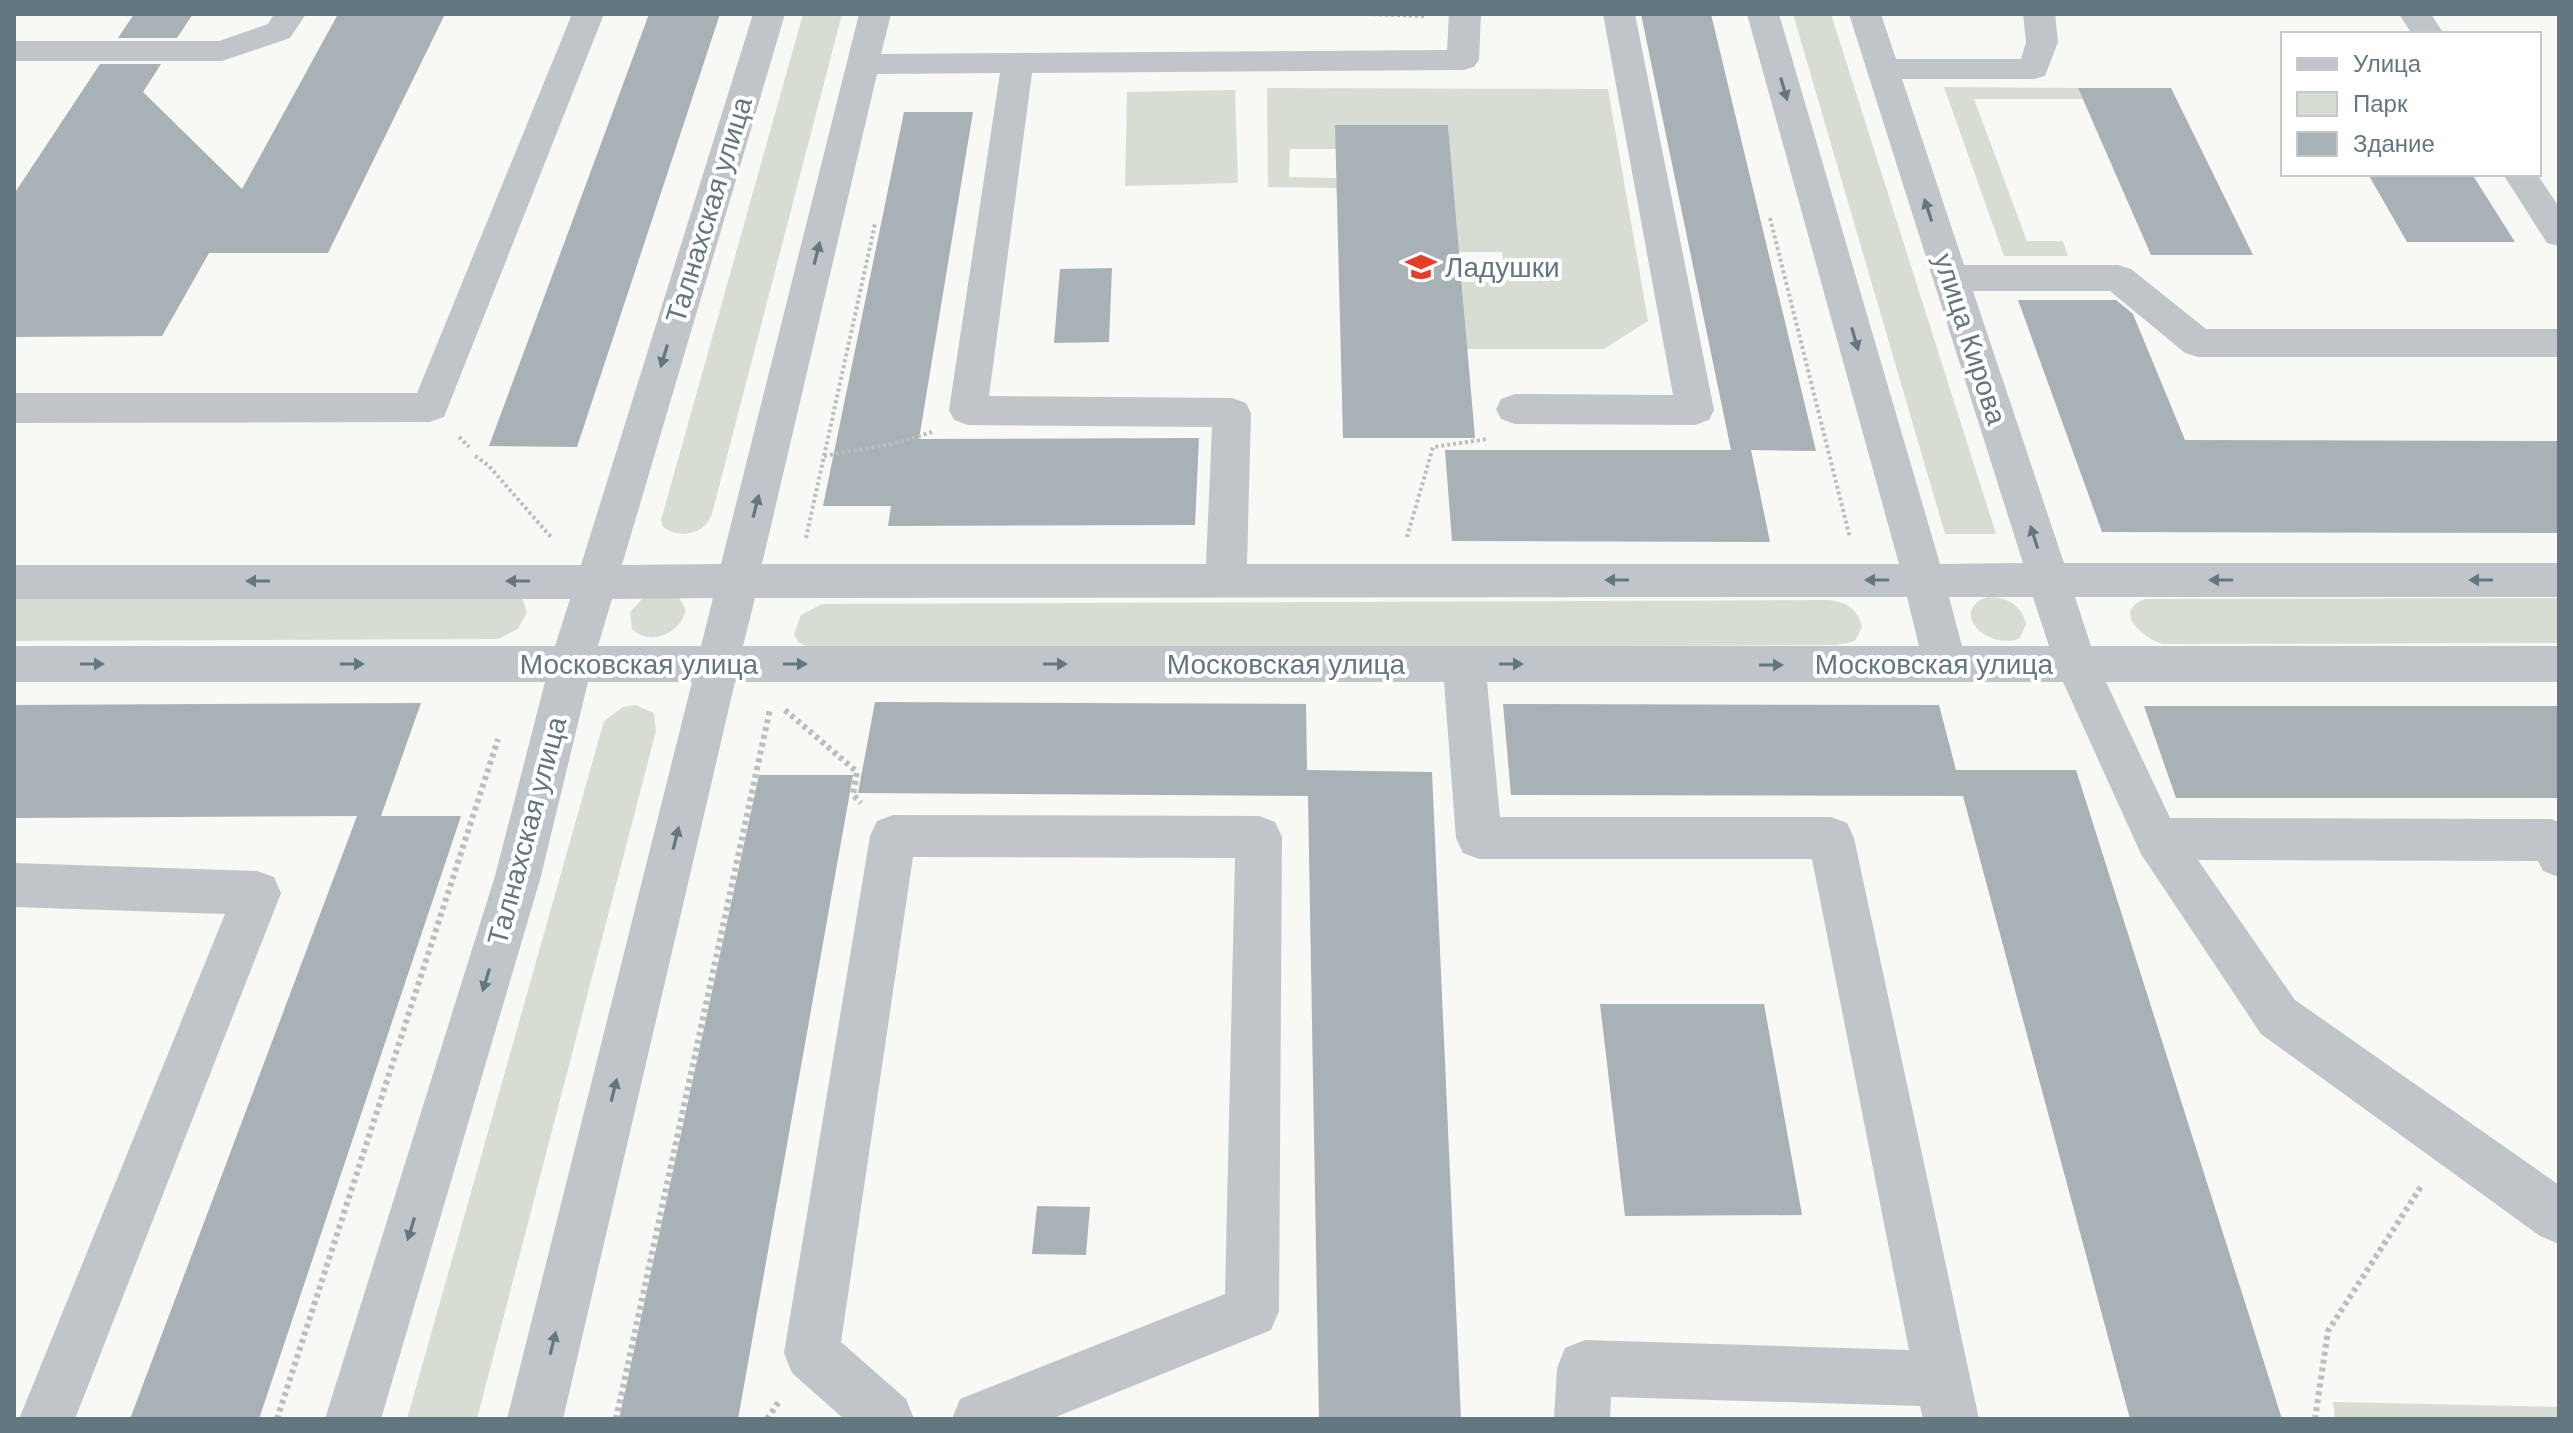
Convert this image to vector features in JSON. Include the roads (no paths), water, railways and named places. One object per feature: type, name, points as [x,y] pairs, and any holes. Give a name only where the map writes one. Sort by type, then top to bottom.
[{"type":"street","points":[[14,51],[222,51],[279,31],[290,14]]},
{"type":"street","points":[[21,419],[430,407],[588,14]]},
{"type":"street","name":"Талнахская улица","points":[[353,1419],[518,876],[571,664],[769,14]]},
{"type":"street","points":[[535,1419],[875,14]]},
{"type":"street","points":[[1515,409],[1695,410],[1619,14]]},
{"type":"street","points":[[1763,14],[1924,580],[1945,665]]},
{"type":"street","name":"улица Кирова","points":[[1865,14],[2076,664],[2157,839],[2278,1017],[2559,1217]]},
{"type":"street","points":[[1883,69],[2034,69],[2042,42],[2039,14]]},
{"type":"street","points":[[2415,14],[2427,32]]},
{"type":"street","points":[[863,64],[1463,60],[1465,15]]},
{"type":"street","points":[[1017,64],[968,410],[1232,413],[1226,581]]},
{"type":"street","points":[[2521,176],[2559,234]]},
{"type":"street","points":[[1950,278],[2118,278],[2198,343],[2559,343]]},
{"type":"street","points":[[14,582],[2559,580]]},
{"type":"street","name":"Московская улица","points":[[14,664],[2559,664]]},
{"type":"street","points":[[1464,664],[1479,838],[1831,838],[1946,1399],[1585,1368],[1582,1419]]},
{"type":"street","points":[[886,1419],[812,1353],[893,836],[1259,837],[1252,1311],[980,1419]]},
{"type":"street","points":[[2157,839],[2551,840],[2559,856]]},
{"type":"street","points":[[14,885],[257,893],[47,1419]]},
{"type":"place","name":"Ладушки","points":[[1421,267]]}]
